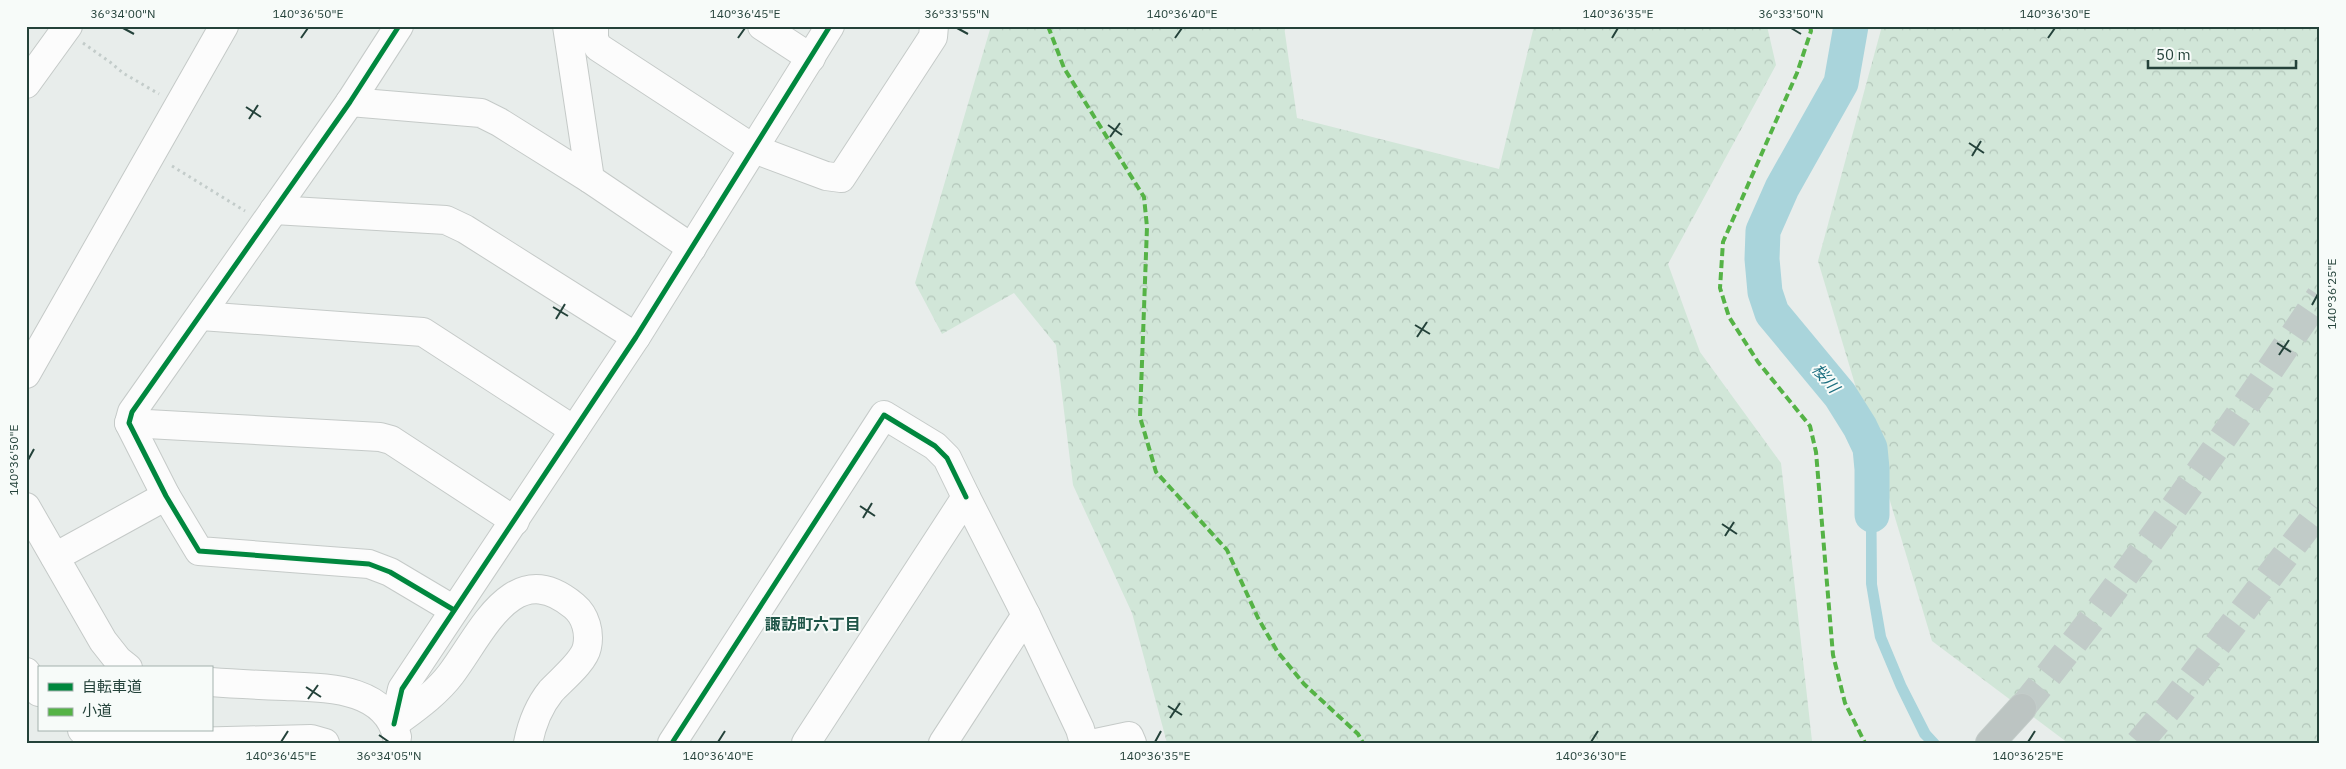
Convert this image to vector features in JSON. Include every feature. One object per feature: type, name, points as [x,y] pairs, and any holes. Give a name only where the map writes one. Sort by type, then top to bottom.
[{"type":"street","points":[[26,374],[224,26]]},
{"type":"street","points":[[399,26],[350,102],[132,412],[129,423],[166,496],[200,551],[369,564],[390,572],[454,610]]},
{"type":"street","points":[[567,26],[590,179]]},
{"type":"street","points":[[594,26],[594,40],[598,47],[754,149],[826,176],[841,178],[933,37],[934,26]]},
{"type":"street","points":[[762,26],[811,58]]},
{"type":"street","points":[[397,734],[402,689],[636,338],[830,26]]},
{"type":"street","points":[[26,84],[52,38]]},
{"type":"street","points":[[350,102],[481,113],[499,122],[590,179],[692,248]]},
{"type":"street","points":[[269,217],[446,220],[465,230],[636,338]]},
{"type":"street","points":[[201,316],[423,332],[574,430]]},
{"type":"street","points":[[672,743],[884,415],[935,446],[947,458],[1026,615],[1083,739],[1129,736],[1132,743]]},
{"type":"street","points":[[129,423],[380,437],[391,440],[515,521]]},
{"type":"street","points":[[55,557],[166,496]]},
{"type":"street","points":[[806,743],[966,497]]},
{"type":"street","points":[[26,507],[103,641],[118,660],[126,666]]},
{"type":"street","points":[[397,734],[451,675],[496,609],[509,598],[525,590],[547,590],[564,598],[580,612],[588,633],[587,650],[538,709],[528,743]]},
{"type":"street","points":[[943,743],[1026,615]]},
{"type":"street","points":[[26,672],[38,690]]},
{"type":"street","points":[[212,682],[327,688],[352,693],[371,701],[384,711],[397,734]]},
{"type":"street","points":[[88,732],[107,738],[142,743]]},
{"type":"street","points":[[148,743],[311,739],[325,743]]},
{"type":"path","points":[[52,38],[110,62],[123,74],[179,105]]},
{"type":"path","points":[[152,154],[269,217]]},
{"type":"green space","points":[[991,26],[1284,26],[1297,118],[1499,169],[1534,26],[1767,26],[1776,65],[1668,264],[1700,352],[1781,463],[1812,741],[1814,743],[1167,743],[1132,613],[1073,485],[1056,345],[1014,293],[942,334],[915,283]]},
{"type":"green space","points":[[1882,26],[2320,26],[2320,743],[2068,743],[1932,641],[1818,261]]},
{"type":"water","points":[[1876,465],[1877,584],[1886,636],[1906,684],[1930,731],[1941,743],[1926,743],[1920,737],[1896,688],[1875,638],[1866,584],[1866,469]]},
{"type":"waterway","name":"桜川","points":[[1851,26],[1841,83],[1782,188],[1763,231],[1762,259],[1765,292],[1772,313],[1840,395],[1860,427],[1870,448],[1872,515]]},
{"type":"tunnel","points":[[2022,708],[2138,557],[2320,296]]},
{"type":"tunnel","points":[[2139,743],[2169,708],[2320,510]]},
{"type":"marked path","points":[[1048,26],[1064,68],[1144,197],[1147,227],[1140,417],[1156,472],[1227,550],[1258,618],[1277,651],[1304,684],[1358,734],[1363,743]]},
{"type":"marked path","points":[[1810,26],[1811,31],[1797,73],[1723,242],[1720,288],[1729,317],[1758,362],[1810,426],[1816,452],[1833,655],[1845,703],[1865,743]]},
{"type":"cycle path","points":[[399,26],[350,102],[132,412],[129,423],[166,496],[199,551],[369,564],[390,572],[454,610]]},
{"type":"cycle path","points":[[394,724],[402,689],[636,337],[830,26]]},
{"type":"cycle path","points":[[672,743],[884,415],[935,446],[947,458],[966,497]]},
{"type":"district","name":"諏訪町六丁目","points":[[813,624]]}]
